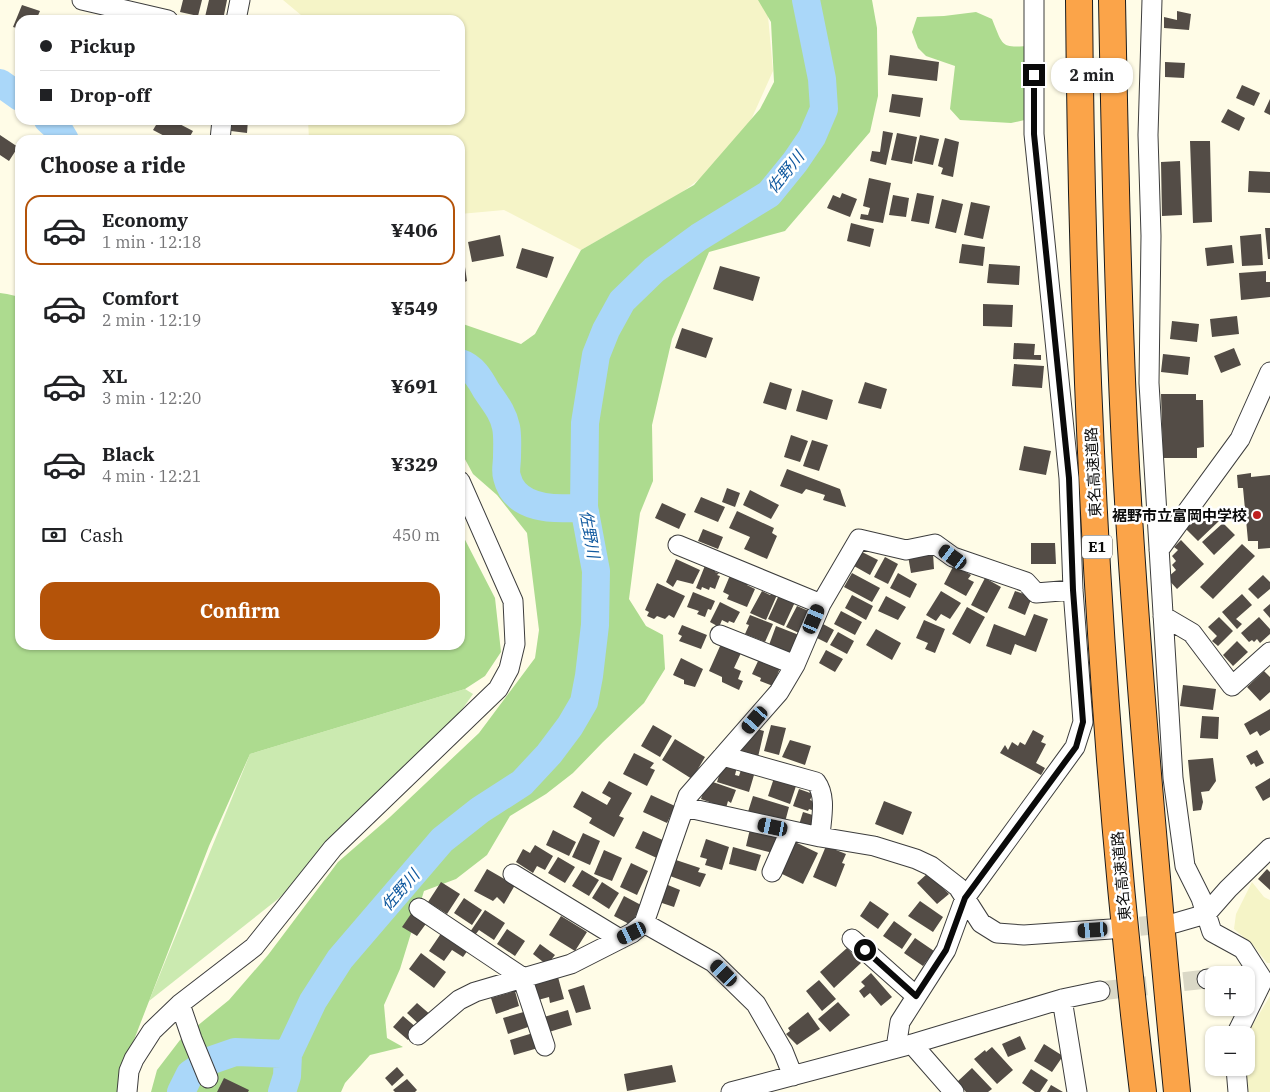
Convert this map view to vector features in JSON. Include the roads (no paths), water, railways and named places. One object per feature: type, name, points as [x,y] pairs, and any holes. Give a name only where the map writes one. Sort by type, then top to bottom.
[{"type":"highway","name":"東名高速道路","points":[[1079,0],[1081,179],[1093,491],[1120,873],[1143,1092]]},
{"type":"highway","name":"E1","points":[[1112,0],[1115,156],[1126,466],[1157,886],[1177,1092]]},
{"type":"street","points":[[82,0],[146,15]]},
{"type":"street","points":[[237,15],[240,0]]},
{"type":"street","points":[[954,1092],[904,1046],[900,1022],[946,950],[965,898],[1076,747],[1083,722],[1073,590],[1069,478],[1034,134],[1034,0]]},
{"type":"street","points":[[1152,0],[1148,135],[1151,236],[1149,383],[1173,778],[1185,866],[1201,898],[1212,932],[1243,949],[1260,980],[1240,1026]]},
{"type":"street","points":[[1159,550],[1240,439],[1270,372]]},
{"type":"street","points":[[127,1092],[129,1071],[152,1031],[180,1004],[254,947],[333,848],[498,689],[509,669],[515,644],[513,601],[465,492]]},
{"type":"street","points":[[418,1034],[459,1000],[475,992],[570,964],[632,933],[644,923],[688,796],[779,692],[795,666],[821,604],[859,539],[906,550],[935,544],[953,557],[1026,582],[1036,593],[1073,590]]},
{"type":"street","points":[[678,545],[821,604]]},
{"type":"street","points":[[1163,616],[1192,633],[1232,686],[1270,652]]},
{"type":"street","points":[[720,635],[795,666]]},
{"type":"street","points":[[723,756],[816,782],[823,800],[820,837]]},
{"type":"street","points":[[684,807],[820,837],[874,846],[916,859],[931,866],[958,887],[981,924],[998,933],[1024,936],[1111,929]]},
{"type":"street","points":[[772,872],[790,830]]},
{"type":"street","points":[[1175,923],[1206,914],[1228,889],[1270,848]]},
{"type":"street","points":[[513,874],[620,938]]},
{"type":"street","points":[[419,908],[522,977],[545,1046]]},
{"type":"street","points":[[644,923],[713,962],[756,1004],[783,1051],[793,1076]]},
{"type":"street","points":[[852,939],[916,996]]},
{"type":"street","points":[[731,1092],[904,1046],[1062,999],[1100,991]]},
{"type":"street","points":[[1062,999],[1077,1092]]},
{"type":"street","points":[[180,1004],[208,1078]]},
{"type":"street","points":[[1237,1076],[1238,1092]]},
{"type":"waterway","name":"佐野川","points":[[282,1092],[287,1076],[288,1054],[313,1001],[340,959],[442,840],[480,810],[522,783],[549,754],[570,726],[584,702],[595,625],[596,571],[584,507],[585,423],[596,355],[606,330],[622,301],[654,270],[699,237],[769,194],[812,137],[824,109],[822,79],[806,0]]},
{"type":"waterway","points":[[0,83],[15,94]]},
{"type":"waterway","points":[[54,125],[62,135]]},
{"type":"waterway","points":[[465,365],[476,374],[503,417],[507,434],[506,475],[511,488],[519,496],[538,506],[550,508],[584,507]]},
{"type":"waterway","name":"佐野川","points":[[181,1092],[190,1074],[209,1061],[235,1052],[288,1054]]},
{"type":"tunnel","points":[[1112,929],[1174,923]]},
{"type":"tunnel","points":[[1100,991],[1205,979]]},
{"type":"place","name":"裾野市立富岡中学校","points":[[1257,515]]}]
